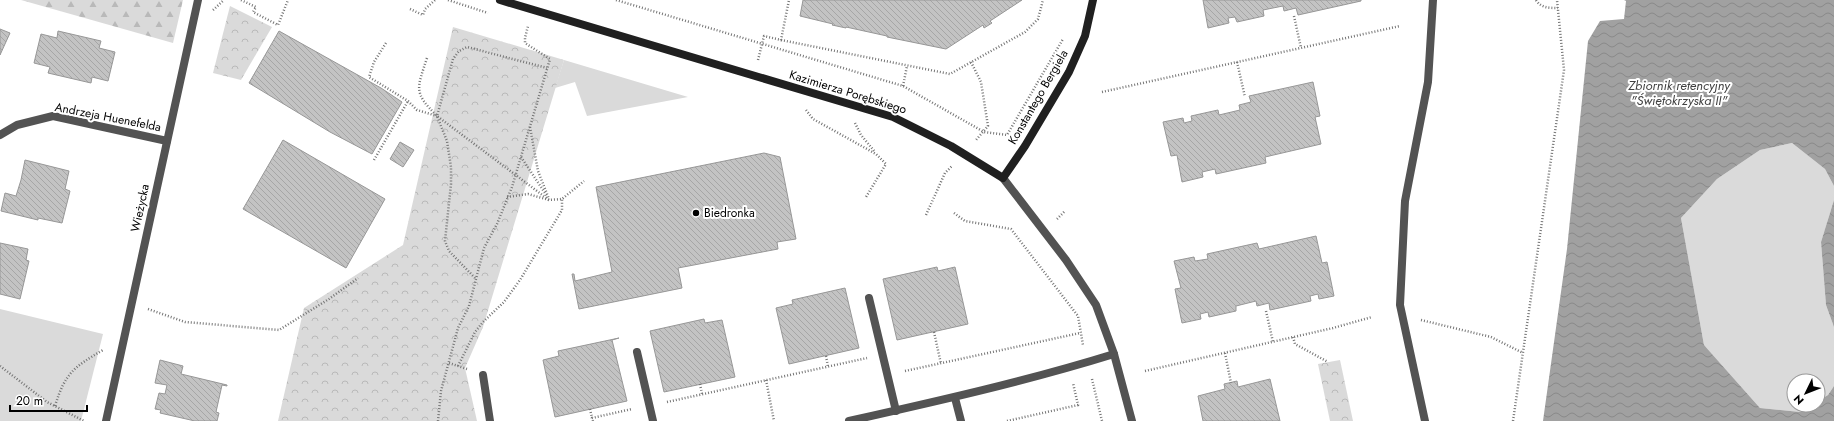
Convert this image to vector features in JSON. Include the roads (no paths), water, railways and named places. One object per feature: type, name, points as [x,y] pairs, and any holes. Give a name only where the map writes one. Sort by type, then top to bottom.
[{"type":"street","name":"Wieżycka","points":[[106,421],[198,0]]},
{"type":"street","name":"Kazimierza Porębskiego","points":[[500,0],[894,117],[951,146],[1003,178],[1066,260],[1096,305],[1114,354],[1132,421]]},
{"type":"street","name":"Konstantego Bergiela","points":[[1003,178],[1025,146],[1069,72],[1085,36],[1093,0]]},
{"type":"street","points":[[1425,421],[1400,306],[1405,201],[1428,82],[1434,0]]},
{"type":"street","name":"Andrzeja Huenefelda","points":[[0,136],[17,125],[53,116],[167,141]]},
{"type":"street","points":[[869,298],[896,411]]},
{"type":"street","points":[[637,352],[653,421]]},
{"type":"street","points":[[849,421],[955,398],[1069,368],[1114,354]]},
{"type":"street","points":[[483,375],[490,421]]},
{"type":"street","points":[[955,398],[961,421]]},
{"type":"water","name":"Zbiornik retencyjny \"Świętokrzyska II\"","points":[[1624,0],[1834,0],[1834,186],[1825,169],[1792,143],[1760,150],[1717,179],[1681,218],[1704,345],[1760,408],[1786,411],[1786,413],[1826,413],[1826,396],[1834,386],[1834,421],[1543,421],[1567,249],[1588,41],[1600,21],[1624,19],[1626,1]]},
{"type":"water","points":[[1834,200],[1834,327],[1826,305],[1821,242]]},
{"type":"place","name":"Biedronka","points":[[696,213]]}]
